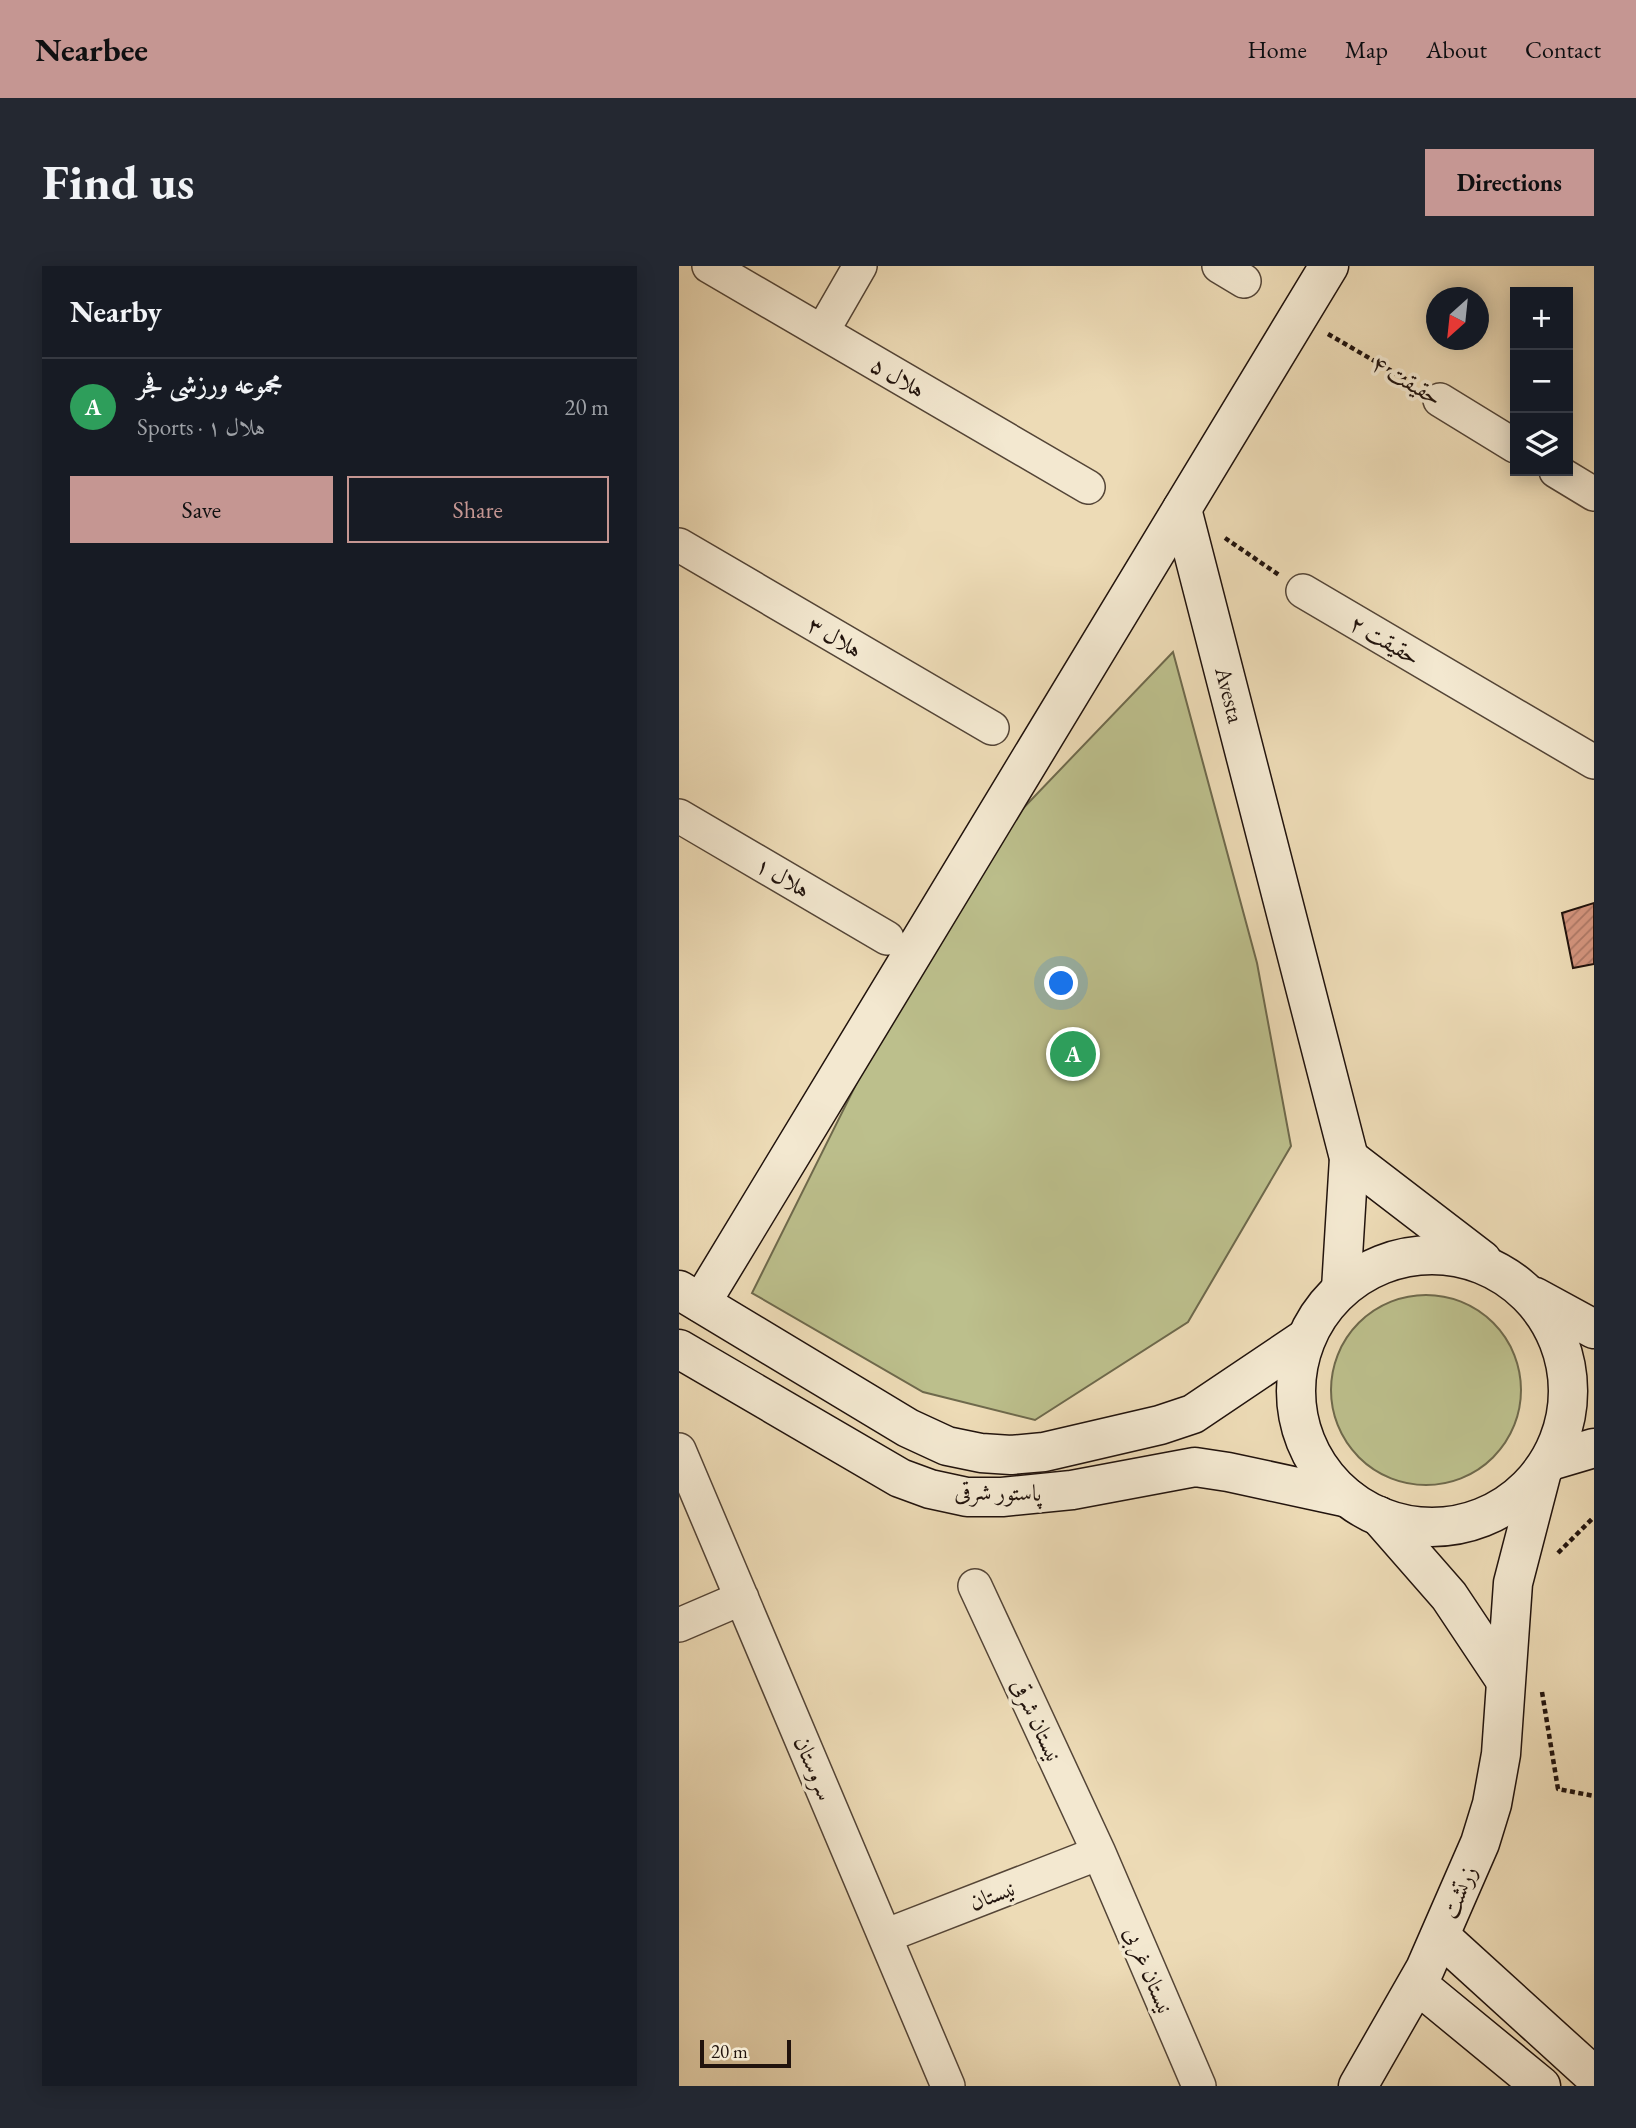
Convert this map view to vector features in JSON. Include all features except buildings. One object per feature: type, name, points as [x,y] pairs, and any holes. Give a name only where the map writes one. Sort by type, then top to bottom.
[{"type":"main road","points":[[690,1297],[1182,509],[1329,266]]},
{"type":"main road","name":"Avesta","points":[[1182,509],[1349,1158],[1341,1289]]},
{"type":"main road","points":[[1349,1158],[1492,1268],[1527,1292],[1594,1329]]},
{"type":"main road","points":[[1492,1268],[1454,1256],[1414,1255],[1375,1266],[1341,1289],[1321,1311],[1306,1338],[1296,1381],[1300,1425],[1318,1465],[1449,1597],[1523,1681]]},
{"type":"main road","points":[[1527,1292],[1550,1321],[1564,1355],[1569,1391],[1565,1427],[1545,1468]]},
{"type":"main road","name":"پاستور شرقی","points":[[690,1297],[908,1428],[947,1446],[981,1453],[1011,1455],[1044,1452],[1135,1431],[1193,1414],[1306,1338]]},
{"type":"main road","name":"پاستور شرقی","points":[[679,1349],[900,1478],[930,1489],[967,1497],[1041,1494],[1195,1468],[1228,1472],[1363,1508],[1413,1526],[1449,1527],[1484,1518],[1515,1500],[1545,1468]]},
{"type":"main road","points":[[1545,1468],[1594,1448]]},
{"type":"main road","name":"زرتشت","points":[[1358,2086],[1417,1984],[1440,1936],[1480,1843],[1492,1804],[1501,1754],[1523,1681],[1513,1583],[1545,1468]]},
{"type":"main road","points":[[1440,1936],[1594,2076]]},
{"type":"main road","points":[[1417,1984],[1541,2086]]},
{"type":"street","name":"هلال ۵","points":[[709,266],[1088,487]]},
{"type":"street","points":[[822,332],[860,266]]},
{"type":"street","name":"حقیقت ۴","points":[[1440,400],[1510,443]]},
{"type":"street","points":[[1564,476],[1594,494]]},
{"type":"street","name":"هلال ۳","points":[[679,545],[992,728]]},
{"type":"street","name":"حقیقت ۲","points":[[1303,591],[1594,762]]},
{"type":"street","name":"هلال ۱","points":[[679,816],[887,938]]},
{"type":"street","name":"سروستان","points":[[679,1450],[948,2086]]},
{"type":"street","name":"نیستان شرقی","points":[[975,1586],[1099,1853]]},
{"type":"street","points":[[679,1625],[742,1598]]},
{"type":"street","name":"نیستان","points":[[885,1936],[1099,1853]]},
{"type":"street","name":"نیستان غربی","points":[[1099,1853],[1199,2086]]},
{"type":"path","name":"حقیقت ۴","points":[[1298,316],[1440,400]]},
{"type":"path","points":[[1182,509],[1303,591]]},
{"type":"path","points":[[1549,1562],[1594,1517]]},
{"type":"path","points":[[1523,1681],[1558,1789],[1594,1796]]},
{"type":"green space","points":[[1173,652],[1257,963],[1291,1146],[1188,1322],[1035,1420],[923,1392],[752,1293],[962,872]]},
{"type":"green space","points":[[1426,1295],[1445,1296],[1463,1302],[1493,1323],[1514,1353],[1520,1371],[1520,1409],[1514,1427],[1493,1457],[1463,1478],[1445,1484],[1426,1485],[1407,1484],[1389,1478],[1359,1457],[1338,1427],[1332,1409],[1331,1390],[1332,1371],[1338,1353],[1359,1323],[1389,1302],[1407,1296]]},
{"type":"place","name":"مجموعه ورزشی فجر","points":[[1073,1054]]}]
